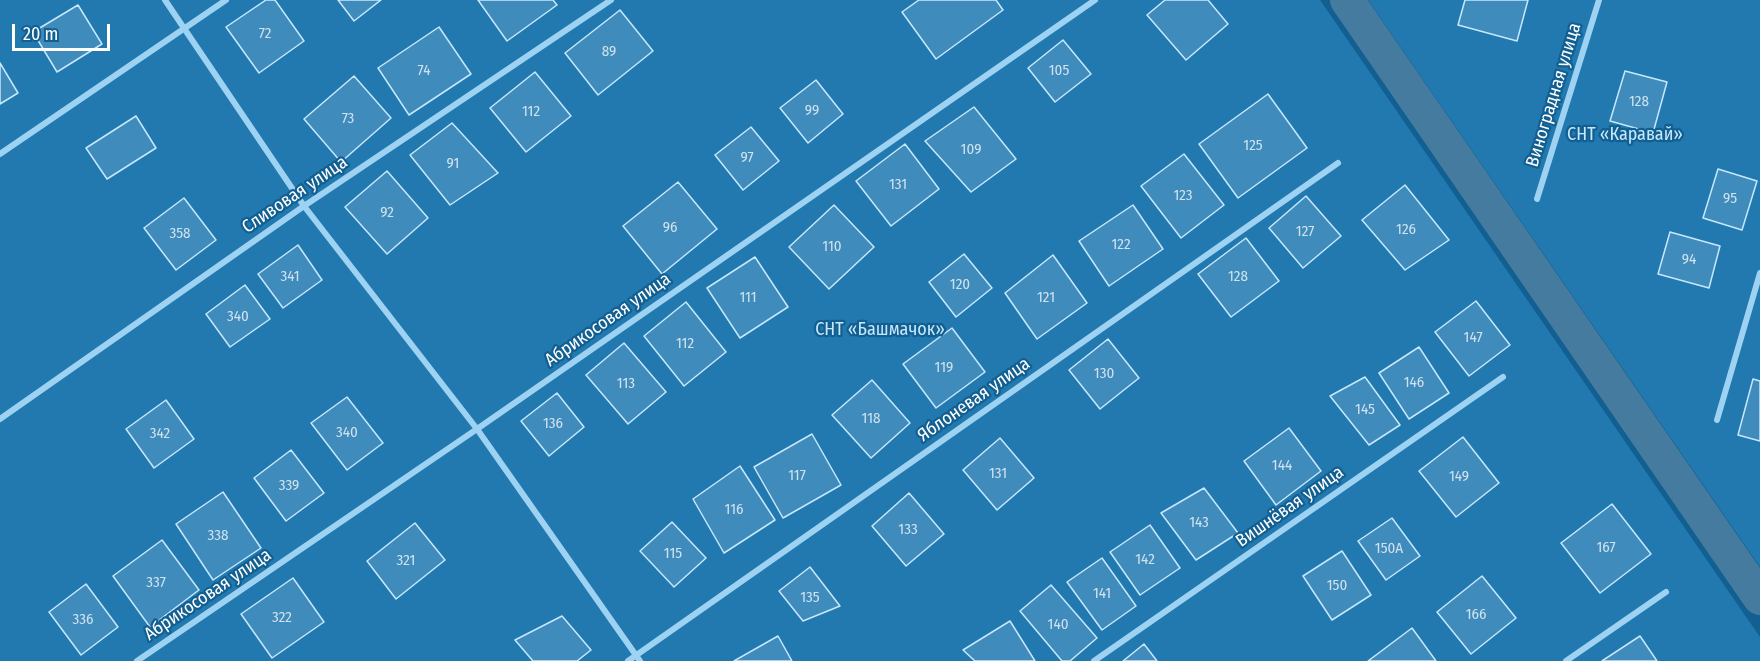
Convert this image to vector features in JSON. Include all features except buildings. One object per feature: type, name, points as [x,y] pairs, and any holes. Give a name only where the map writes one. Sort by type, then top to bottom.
[{"type":"street","points":[[165,0],[304,206],[477,429],[638,658]]},
{"type":"street","points":[[0,154],[226,0]]},
{"type":"street","name":"Сливовая улица","points":[[0,419],[304,206],[611,0]]},
{"type":"street","name":"Абрикосовая улица","points":[[137,661],[477,429],[1095,0]]},
{"type":"street","name":"Виноградная улица","points":[[1537,199],[1599,0]]},
{"type":"street","name":"Яблоневая улица","points":[[628,661],[638,658],[1338,163]]},
{"type":"street","points":[[1717,420],[1760,273]]},
{"type":"street","name":"Вишнёвая улица","points":[[1094,661],[1503,377]]},
{"type":"street","points":[[1566,661],[1666,592]]},
{"type":"green space","name":"СНТ «Башмачок»","points":[[0,0],[1320,0],[1760,637],[1760,661],[0,661]]},
{"type":"green space","name":"СНТ «Каравай»","points":[[1368,0],[1760,0],[1760,567]]},
{"type":"waterway","points":[[1347,0],[1760,598]]}]
